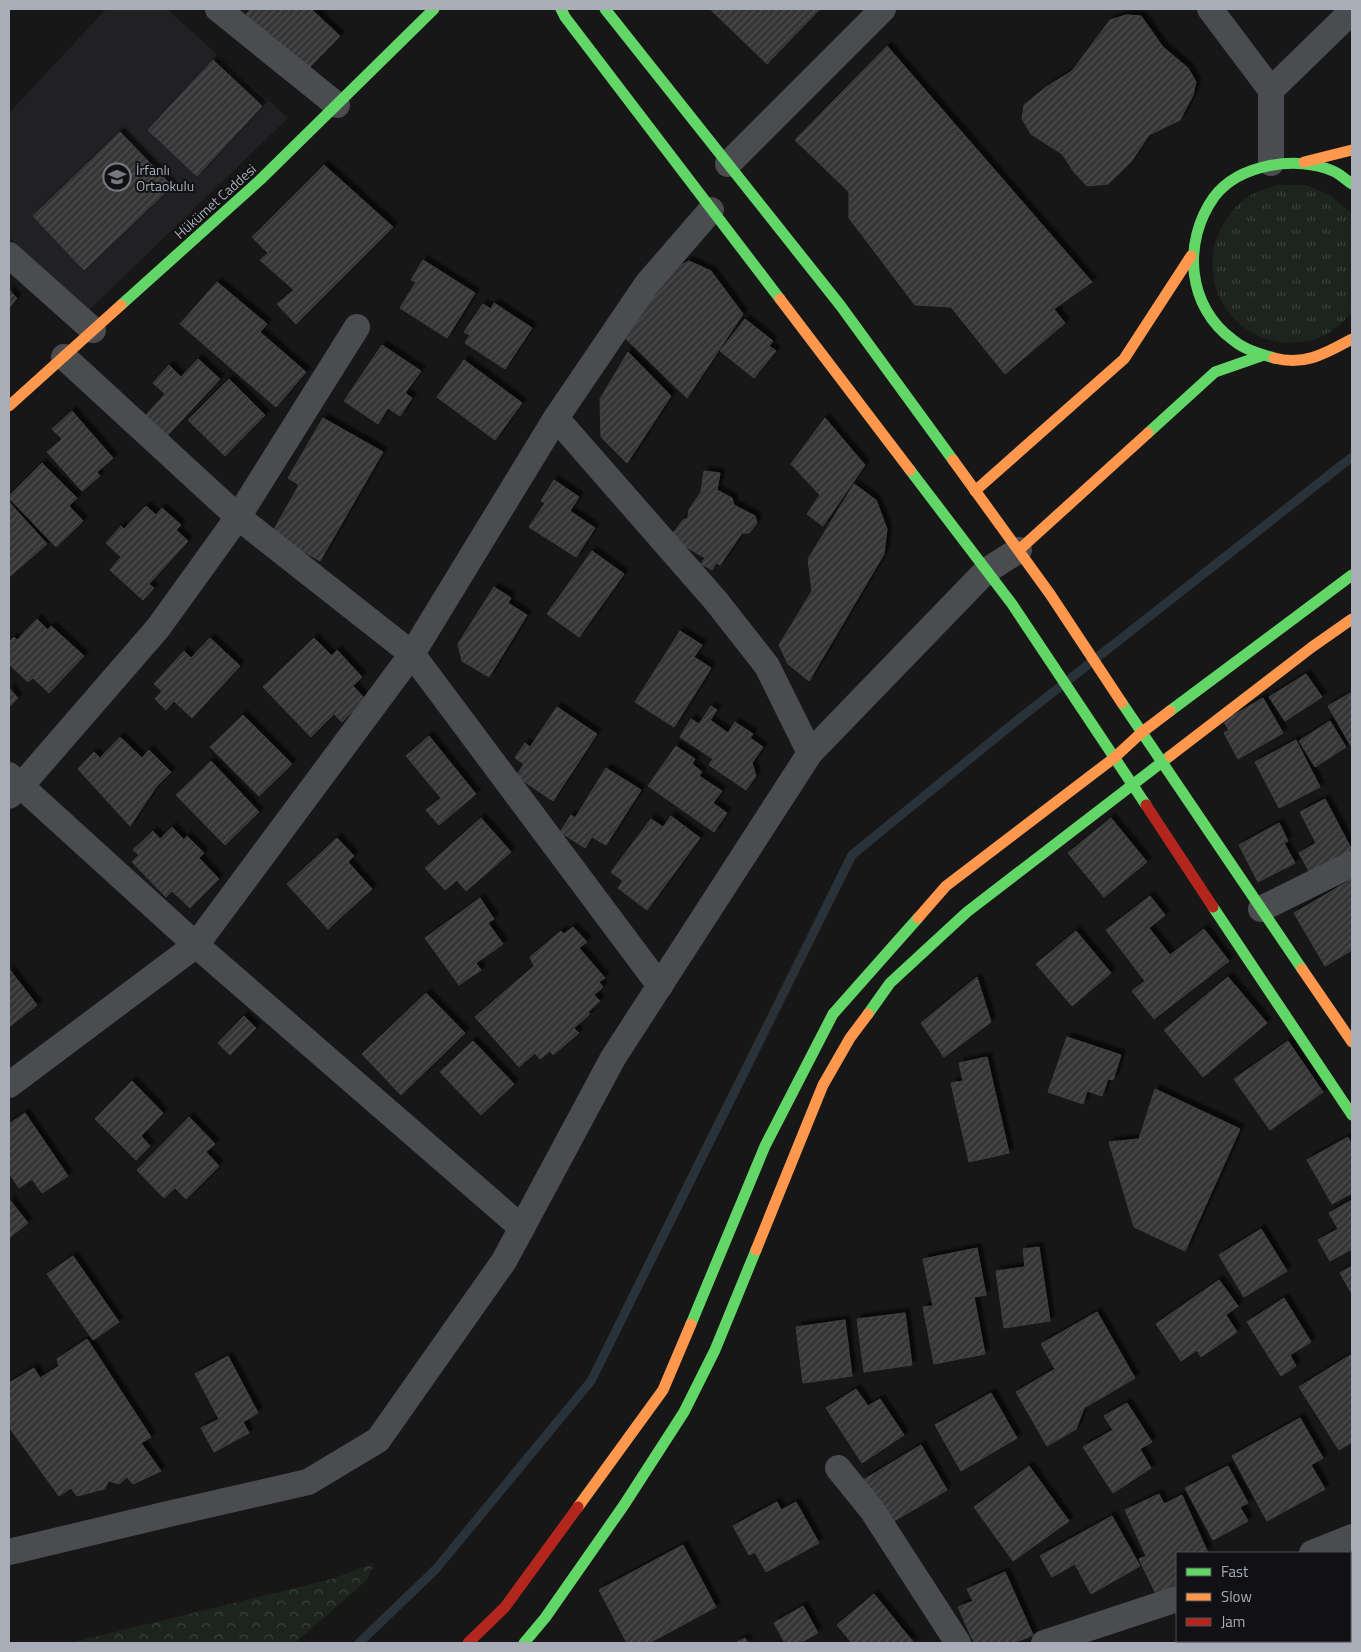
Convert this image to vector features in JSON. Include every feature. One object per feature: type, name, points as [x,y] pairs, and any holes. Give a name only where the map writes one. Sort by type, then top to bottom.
[{"type":"street","points":[[218,9],[337,105]]},
{"type":"street","name":"Hükümet Caddesi","points":[[9,406],[260,180],[434,9]]},
{"type":"street","points":[[561,9],[565,17],[711,210],[1012,604],[1352,1115]]},
{"type":"street","points":[[605,9],[840,305],[1019,550],[1050,594],[1110,688],[1352,1042]]},
{"type":"street","points":[[728,164],[883,9]]},
{"type":"street","points":[[1210,9],[1271,90],[1271,163]]},
{"type":"street","points":[[1271,90],[1352,12]]},
{"type":"street","points":[[1352,150],[1304,162],[1271,163],[1241,175],[1215,196],[1199,224],[1192,256],[1195,288],[1209,318],[1232,342],[1261,356],[1294,361],[1326,354],[1352,338]]},
{"type":"street","points":[[1304,162],[1335,172],[1352,184]]},
{"type":"street","points":[[9,1085],[196,945],[412,654],[556,418],[647,284],[711,210]]},
{"type":"street","points":[[9,255],[93,330]]},
{"type":"street","points":[[976,491],[1124,359],[1192,256]]},
{"type":"street","points":[[357,326],[238,517],[158,628],[13,786],[522,1228]]},
{"type":"street","points":[[9,1552],[164,1514],[308,1482],[378,1440],[504,1261],[614,1058],[810,753],[986,571],[1019,550],[1215,372],[1261,356]]},
{"type":"street","points":[[64,357],[238,517],[412,654],[660,986]]},
{"type":"street","points":[[556,418],[716,601],[767,666],[810,753]]},
{"type":"street","points":[[468,1643],[505,1607],[663,1390],[766,1146],[833,1014],[946,886],[1114,758],[1141,733],[1296,615],[1352,576]]},
{"type":"street","points":[[524,1643],[545,1618],[624,1505],[684,1412],[715,1350],[823,1085],[850,1038],[890,983],[967,912],[1312,647],[1352,619]]},
{"type":"street","points":[[1261,909],[1352,864]]},
{"type":"street","points":[[838,1468],[872,1510],[958,1643]]},
{"type":"street","points":[[1314,1552],[1352,1537]]},
{"type":"street","points":[[1044,1643],[1176,1598]]},
{"type":"shaded area","name":"İrfanlı Ortaokulu","points":[[106,9],[167,9],[288,118],[88,311],[9,237],[9,113]]},
{"type":"green space","points":[[1278,185],[1304,185],[1329,194],[1352,214],[1352,313],[1333,330],[1316,339],[1288,343],[1272,341],[1244,327],[1232,317],[1223,304],[1213,274],[1213,254],[1218,235],[1224,223],[1240,203],[1248,197]]},
{"type":"green space","points":[[374,1563],[367,1580],[295,1643],[70,1643],[332,1579]]},
{"type":"building","points":[[251,9],[311,9],[340,36],[306,71],[246,14]]},
{"type":"building","points":[[710,9],[820,9],[767,64]]},
{"type":"building","points":[[1126,15],[1141,16],[1163,47],[1188,68],[1196,82],[1193,95],[1180,120],[1149,135],[1131,162],[1108,184],[1087,186],[1074,172],[1062,154],[1031,134],[1022,119],[1024,105],[1046,87],[1072,71],[1110,20]]},
{"type":"building","points":[[887,46],[1092,282],[1054,309],[1065,323],[1005,374],[951,307],[915,305],[849,218],[849,192],[795,140]]},
{"type":"building","points":[[213,60],[262,106],[197,176],[148,130]]},
{"type":"building","points":[[120,132],[172,186],[84,270],[33,216]]},
{"type":"building","points":[[324,165],[393,227],[296,324],[277,304],[294,290],[260,260],[268,253],[252,237]]},
{"type":"building","points":[[423,260],[475,293],[447,338],[400,308],[416,282],[411,280]]},
{"type":"building","points":[[689,261],[711,271],[743,314],[687,398],[626,339],[660,288],[679,266]]},
{"type":"building","points":[[217,282],[267,324],[260,332],[306,372],[276,407],[180,324]]},
{"type":"building","points":[[9,290],[17,298],[9,308]]},
{"type":"building","points":[[494,303],[532,328],[505,369],[465,343],[470,335],[464,332],[483,304],[491,309]]},
{"type":"building","points":[[745,319],[773,341],[769,346],[776,351],[754,378],[720,351]]},
{"type":"building","points":[[382,345],[421,371],[405,393],[412,398],[400,416],[388,408],[378,424],[344,401]]},
{"type":"building","points":[[628,352],[671,396],[627,463],[601,437],[600,399]]},
{"type":"building","points":[[198,359],[220,379],[168,435],[146,415],[165,394],[153,383],[169,365],[181,377]]},
{"type":"building","points":[[464,360],[522,403],[495,440],[437,397]]},
{"type":"building","points":[[229,379],[265,415],[225,456],[188,420]]},
{"type":"building","points":[[72,411],[113,458],[97,472],[100,476],[82,491],[47,452],[62,439],[52,429]]},
{"type":"building","points":[[323,418],[383,452],[320,561],[272,533],[299,485],[288,478]]},
{"type":"building","points":[[825,418],[865,465],[823,526],[807,514],[820,495],[791,464]]},
{"type":"building","points":[[42,463],[77,498],[69,506],[83,521],[56,547],[9,498]]},
{"type":"building","points":[[704,471],[720,473],[717,490],[732,498],[734,505],[755,516],[757,523],[749,533],[742,533],[720,565],[716,563],[712,570],[701,564],[705,558],[678,542],[672,535],[683,520],[688,518],[689,510],[701,492]]},
{"type":"building","points":[[554,480],[579,497],[570,511],[595,528],[576,557],[529,527],[545,503],[541,501]]},
{"type":"building","points":[[854,484],[876,500],[887,529],[884,554],[809,681],[788,664],[779,645],[812,591],[808,559]]},
{"type":"building","points":[[9,502],[47,544],[9,577]]},
{"type":"building","points":[[146,506],[156,515],[162,508],[181,525],[176,530],[188,541],[149,584],[154,588],[143,600],[110,570],[121,557],[106,543],[121,526],[124,529]]},
{"type":"building","points":[[592,551],[624,574],[579,637],[547,614]]},
{"type":"building","points":[[494,587],[511,598],[508,603],[527,615],[489,677],[462,661],[458,644]]},
{"type":"building","points":[[37,619],[48,630],[51,626],[84,656],[49,693],[33,678],[28,682],[9,664],[9,642],[14,637],[17,640]]},
{"type":"building","points":[[680,631],[702,645],[694,657],[711,668],[674,727],[635,702]]},
{"type":"building","points":[[210,638],[240,666],[192,718],[174,701],[166,710],[155,699],[162,691],[154,684],[184,651],[191,658]]},
{"type":"building","points":[[314,638],[332,656],[337,650],[362,677],[353,686],[365,699],[342,722],[334,714],[311,737],[263,687]]},
{"type":"building","points":[[1306,674],[1322,697],[1285,721],[1269,697]]},
{"type":"building","points":[[9,688],[18,698],[9,707]]},
{"type":"building","points":[[1352,692],[1352,748],[1328,706]]},
{"type":"building","points":[[1263,698],[1283,733],[1238,759],[1224,733],[1229,730],[1223,721]]},
{"type":"building","points":[[711,706],[717,710],[710,720],[728,733],[735,722],[753,734],[750,738],[763,747],[752,763],[756,776],[746,790],[709,765],[713,759],[680,737],[691,719],[699,724]]},
{"type":"building","points":[[557,707],[597,734],[553,801],[516,776],[524,764],[515,758],[525,743],[530,747]]},
{"type":"building","points":[[243,715],[292,764],[259,796],[210,747]]},
{"type":"building","points":[[1330,721],[1346,747],[1315,767],[1299,741]]},
{"type":"building","points":[[429,736],[476,794],[439,825],[426,810],[441,798],[406,756]]},
{"type":"building","points":[[120,737],[142,758],[149,750],[171,772],[156,787],[130,826],[78,769],[94,752],[100,758]]},
{"type":"building","points":[[1296,740],[1320,787],[1279,808],[1255,762]]},
{"type":"building","points":[[676,746],[695,759],[692,764],[702,772],[699,776],[722,791],[713,803],[727,813],[714,832],[648,786]]},
{"type":"building","points":[[211,761],[259,812],[225,845],[176,795]]},
{"type":"building","points":[[606,768],[641,790],[606,845],[592,837],[585,848],[560,832],[571,815],[575,818]]},
{"type":"building","points":[[1325,799],[1352,850],[1310,873],[1299,853],[1316,843],[1300,812]]},
{"type":"building","points":[[671,816],[700,838],[647,910],[618,888],[623,881],[611,872],[651,819],[663,827]]},
{"type":"building","points":[[481,818],[511,852],[466,891],[457,880],[445,890],[425,868]]},
{"type":"building","points":[[1111,818],[1147,862],[1104,897],[1068,853]]},
{"type":"building","points":[[1279,823],[1288,841],[1284,843],[1295,863],[1258,882],[1239,845]]},
{"type":"building","points":[[172,827],[184,840],[187,836],[204,853],[199,858],[219,879],[190,908],[172,891],[166,897],[132,862],[139,855],[133,850],[153,831],[160,839]]},
{"type":"building","points":[[337,838],[354,856],[348,862],[372,889],[328,929],[287,884]]},
{"type":"building","points":[[1352,879],[1352,950],[1325,966],[1294,913]]},
{"type":"building","points":[[1150,896],[1165,915],[1149,928],[1170,955],[1204,929],[1229,961],[1154,1019],[1132,991],[1145,981],[1106,930]]},
{"type":"building","points":[[480,898],[494,919],[488,923],[503,944],[476,963],[481,970],[459,985],[425,938]]},
{"type":"building","points":[[573,927],[587,942],[579,948],[605,978],[599,982],[603,987],[594,995],[600,1001],[588,1012],[590,1014],[574,1028],[579,1033],[553,1055],[550,1051],[540,1059],[535,1053],[519,1067],[475,1017],[534,966],[530,957],[561,931],[564,934]]},
{"type":"building","points":[[1076,931],[1111,973],[1072,1006],[1036,964]]},
{"type":"building","points":[[9,969],[37,1005],[9,1027]]},
{"type":"building","points":[[977,977],[991,1022],[944,1057],[921,1023]]},
{"type":"building","points":[[1228,977],[1267,1023],[1203,1077],[1164,1030]]},
{"type":"building","points":[[426,993],[465,1033],[401,1095],[362,1054]]},
{"type":"building","points":[[244,1016],[256,1028],[230,1055],[218,1043]]},
{"type":"building","points":[[1067,1037],[1121,1055],[1113,1080],[1108,1079],[1102,1096],[1087,1091],[1083,1104],[1048,1092]]},
{"type":"building","points":[[473,1041],[514,1084],[481,1115],[440,1072]]},
{"type":"building","points":[[1288,1041],[1323,1092],[1270,1130],[1234,1079]]},
{"type":"building","points":[[987,1057],[1009,1153],[969,1162],[951,1083],[963,1081],[959,1063]]},
{"type":"building","points":[[132,1081],[163,1113],[141,1136],[150,1146],[136,1160],[95,1119]]},
{"type":"building","points":[[1155,1089],[1240,1129],[1185,1251],[1134,1227],[1109,1142],[1139,1139]]},
{"type":"building","points":[[25,1113],[68,1176],[42,1193],[32,1179],[19,1188],[9,1173],[9,1124]]},
{"type":"building","points":[[189,1117],[215,1144],[206,1152],[219,1166],[186,1199],[175,1188],[164,1198],[137,1170]]},
{"type":"building","points":[[1348,1137],[1352,1145],[1352,1193],[1332,1204],[1307,1160]]},
{"type":"building","points":[[9,1199],[28,1223],[9,1238]]},
{"type":"building","points":[[1352,1200],[1352,1249],[1330,1261],[1318,1240],[1338,1229],[1329,1213]]},
{"type":"building","points":[[1261,1229],[1287,1271],[1244,1297],[1219,1255]]},
{"type":"building","points":[[1039,1247],[1050,1321],[1004,1328],[996,1271],[1025,1267],[1023,1249]]},
{"type":"building","points":[[977,1248],[986,1295],[974,1297],[985,1354],[934,1364],[923,1307],[933,1306],[923,1259]]},
{"type":"building","points":[[73,1256],[119,1322],[93,1340],[47,1274]]},
{"type":"building","points":[[1352,1266],[1352,1294],[1340,1273]]},
{"type":"building","points":[[1219,1280],[1238,1306],[1226,1315],[1237,1332],[1201,1357],[1197,1350],[1181,1361],[1156,1324]]},
{"type":"building","points":[[1284,1298],[1311,1342],[1290,1355],[1296,1366],[1281,1376],[1247,1322]]},
{"type":"building","points":[[1097,1312],[1135,1378],[1084,1408],[1076,1429],[1047,1446],[1016,1392],[1055,1369],[1041,1344]]},
{"type":"building","points":[[905,1313],[912,1365],[864,1372],[857,1319]]},
{"type":"building","points":[[845,1320],[852,1376],[803,1383],[796,1327]]},
{"type":"building","points":[[87,1339],[151,1437],[141,1443],[161,1471],[133,1484],[127,1477],[119,1484],[109,1481],[104,1489],[77,1496],[71,1488],[59,1496],[9,1427],[9,1383],[34,1368],[40,1378],[59,1366],[57,1359]]},
{"type":"building","points":[[1352,1354],[1352,1442],[1339,1450],[1299,1387]]},
{"type":"building","points":[[228,1356],[258,1413],[243,1422],[249,1433],[214,1452],[201,1428],[219,1419],[195,1374]]},
{"type":"building","points":[[856,1389],[868,1406],[880,1399],[904,1435],[862,1463],[826,1408]]},
{"type":"building","points":[[991,1393],[1017,1438],[961,1471],[935,1425]]},
{"type":"building","points":[[1127,1403],[1152,1442],[1140,1449],[1151,1468],[1113,1493],[1083,1447],[1113,1430],[1104,1416]]},
{"type":"building","points":[[1300,1418],[1323,1458],[1311,1465],[1325,1489],[1267,1521],[1232,1456]]},
{"type":"building","points":[[921,1445],[947,1490],[889,1524],[863,1480]]},
{"type":"building","points":[[1029,1466],[1069,1521],[1013,1561],[974,1507]]},
{"type":"building","points":[[1228,1466],[1248,1503],[1240,1507],[1248,1521],[1213,1540],[1185,1488]]},
{"type":"building","points":[[1159,1494],[1164,1504],[1182,1495],[1208,1552],[1176,1552],[1176,1584],[1156,1594],[1139,1559],[1146,1556],[1125,1510]]},
{"type":"building","points":[[777,1502],[781,1510],[796,1502],[819,1543],[766,1572],[755,1552],[749,1555],[733,1526]]},
{"type":"building","points":[[1112,1516],[1140,1566],[1091,1594],[1075,1564],[1052,1577],[1040,1556]]},
{"type":"building","points":[[683,1545],[716,1607],[649,1643],[627,1643],[599,1590]]},
{"type":"building","points":[[1005,1572],[1033,1635],[1014,1643],[974,1643],[958,1607],[973,1601],[967,1589]]},
{"type":"building","points":[[874,1594],[914,1643],[852,1643],[837,1625]]},
{"type":"building","points":[[803,1606],[818,1633],[800,1643],[785,1643],[774,1623]]},
{"type":"building","points":[[745,1638],[748,1643],[735,1643]]},
{"type":"waterway","points":[[359,1643],[436,1569],[591,1381],[852,855],[1015,722],[1352,457]]},
{"type":"traffic: fast","points":[[121,305],[260,180],[434,9]]},
{"type":"traffic: fast","points":[[561,9],[565,17],[780,299]]},
{"type":"traffic: fast","points":[[605,9],[840,305],[953,460]]},
{"type":"traffic: fast","points":[[1274,358],[1253,351],[1233,340],[1218,326],[1206,310],[1198,292],[1194,273],[1194,253],[1197,234],[1204,215],[1214,197],[1225,186],[1253,170],[1269,166],[1286,163],[1319,166],[1336,172],[1352,184]]},
{"type":"traffic: fast","points":[[1148,433],[1215,372],[1261,356]]},
{"type":"traffic: fast","points":[[910,470],[1012,604],[1146,805]]},
{"type":"traffic: fast","points":[[1170,711],[1352,575]]},
{"type":"traffic: fast","points":[[1122,703],[1302,969]]},
{"type":"traffic: fast","points":[[868,1014],[890,983],[967,912],[1170,756]]},
{"type":"traffic: fast","points":[[1213,907],[1352,1115]]},
{"type":"traffic: fast","points":[[691,1324],[765,1146],[833,1014],[918,918]]},
{"type":"traffic: fast","points":[[524,1643],[545,1618],[624,1505],[684,1412],[715,1350],[756,1250]]},
{"type":"traffic: slow","points":[[1304,162],[1352,150]]},
{"type":"traffic: slow","points":[[975,491],[1124,359],[1191,256]]},
{"type":"traffic: slow","points":[[780,299],[910,470]]},
{"type":"traffic: slow","points":[[9,406],[121,305]]},
{"type":"traffic: slow","points":[[1274,358],[1296,360],[1315,357],[1352,339]]},
{"type":"traffic: slow","points":[[1019,550],[1148,433]]},
{"type":"traffic: slow","points":[[953,460],[1050,594],[1122,703]]},
{"type":"traffic: slow","points":[[1170,756],[1312,647],[1352,619]]},
{"type":"traffic: slow","points":[[918,918],[946,886],[1114,758],[1141,733],[1170,711]]},
{"type":"traffic: slow","points":[[1302,969],[1352,1042]]},
{"type":"traffic: slow","points":[[756,1250],[823,1085],[850,1038],[868,1014]]},
{"type":"traffic: slow","points":[[578,1507],[663,1390],[691,1324]]},
{"type":"traffic: jam","points":[[1146,805],[1213,907]]},
{"type":"traffic: jam","points":[[468,1643],[505,1607],[578,1507]]},
{"type":"place","name":"İrfanlı Ortaokulu","points":[[117,177]]}]
